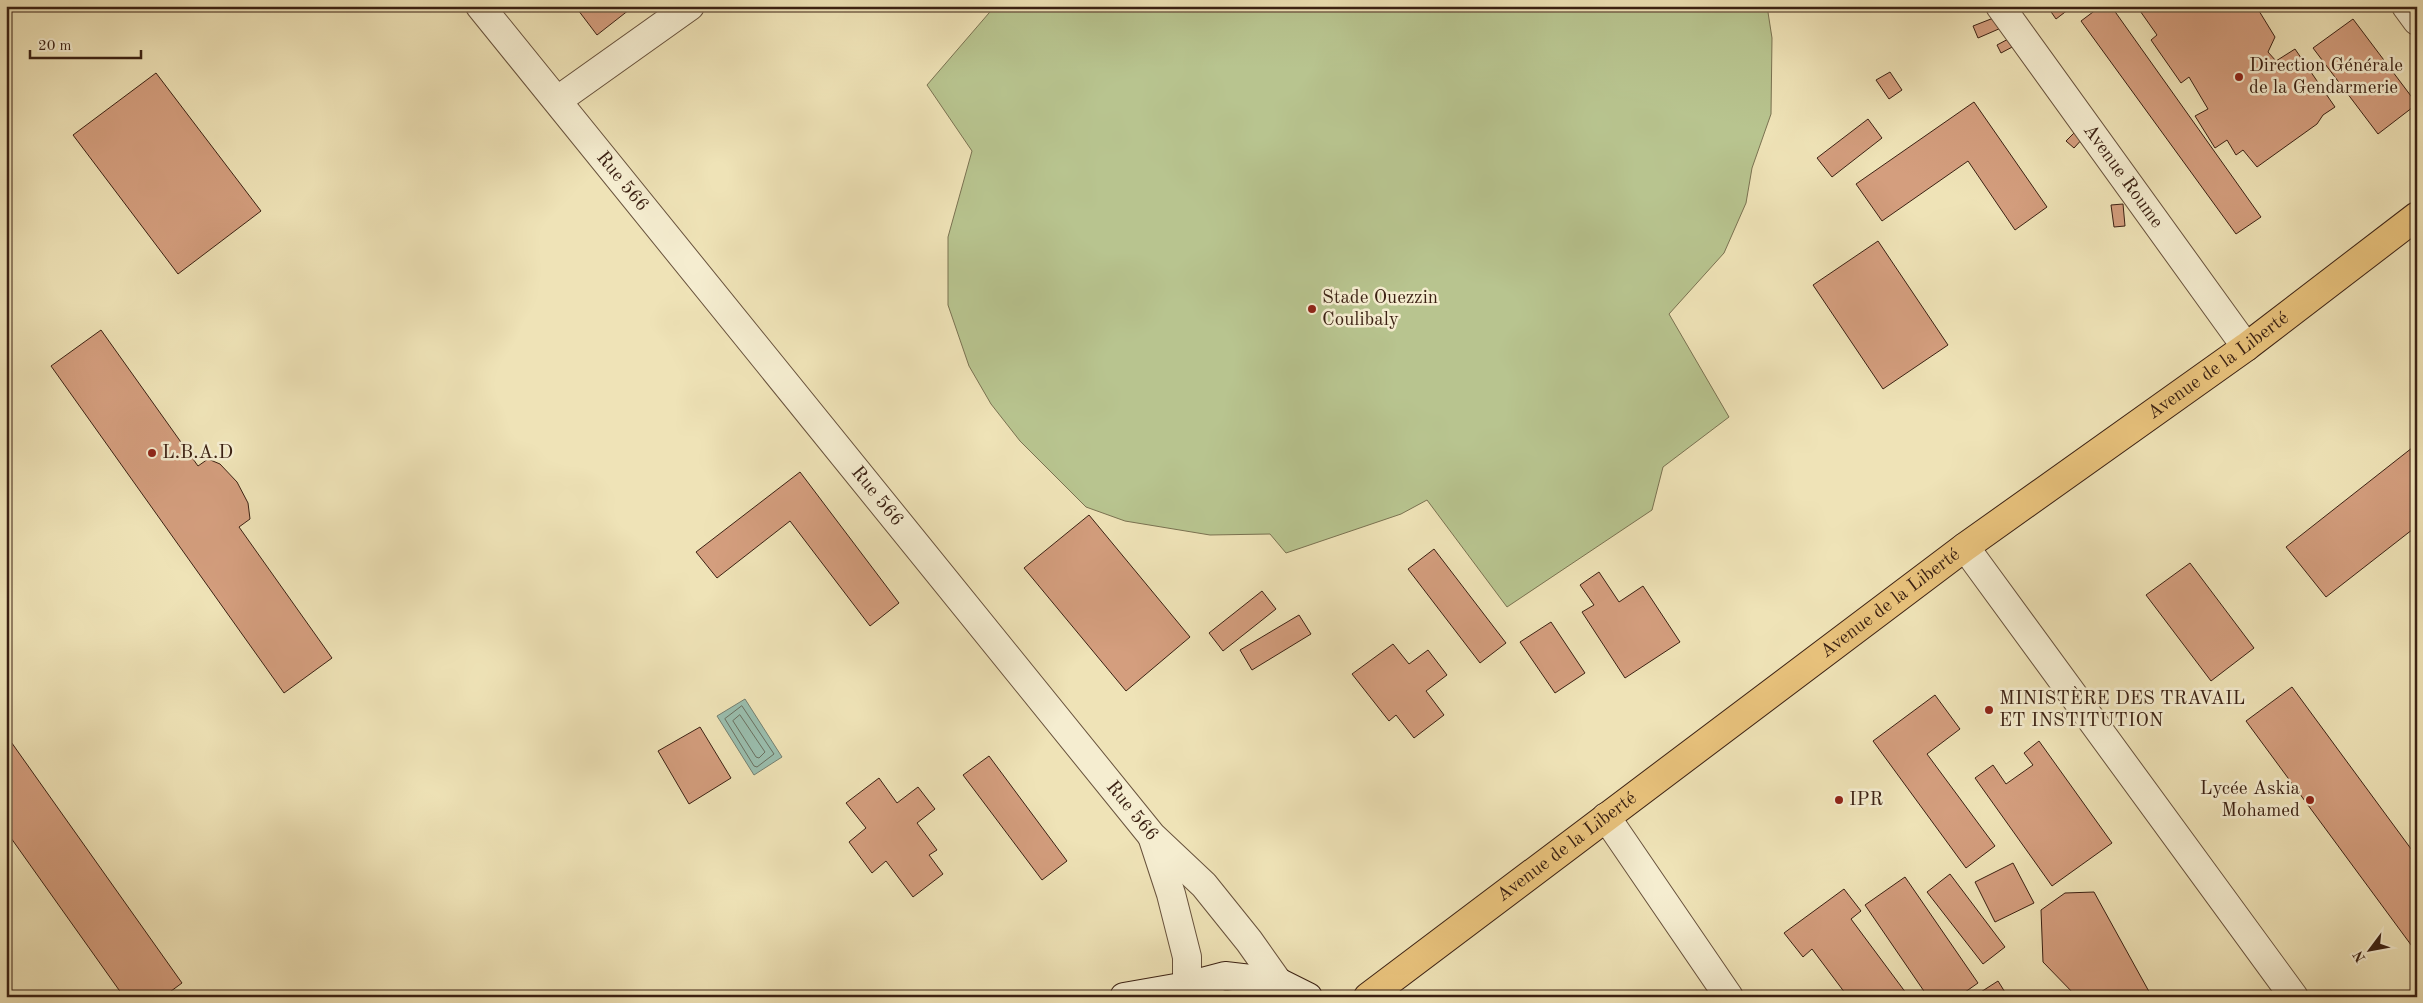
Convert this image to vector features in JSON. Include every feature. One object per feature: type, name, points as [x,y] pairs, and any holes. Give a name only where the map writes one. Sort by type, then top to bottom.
[{"type":"main road","name":"Avenue de la Liberté","points":[[1368,997],[1965,547],[2246,347],[2417,216]]},
{"type":"street","name":"Rue 566","points":[[480,6],[1152,836],[1204,885],[1249,941],[1278,982]]},
{"type":"street","points":[[558,100],[690,6]]},
{"type":"street","name":"Avenue Roume","points":[[2000,6],[2246,347]]},
{"type":"street","points":[[2406,6],[2417,21]]},
{"type":"street","points":[[1965,547],[2294,997]]},
{"type":"street","points":[[1606,817],[1728,997]]},
{"type":"street","points":[[1152,836],[1171,894],[1187,957],[1186,991]]},
{"type":"street","points":[[1124,997],[1186,991],[1225,976],[1278,982],[1308,997]]},
{"type":"green space","name":"Stade Ouezzin Coulibaly","points":[[995,6],[1767,6],[1772,38],[1771,114],[1752,168],[1746,203],[1724,253],[1669,314],[1729,417],[1663,467],[1652,510],[1507,607],[1427,500],[1401,514],[1286,553],[1270,534],[1210,535],[1125,521],[1086,507],[1020,441],[991,404],[969,366],[948,305],[948,237],[972,151],[927,85]]},
{"type":"water","points":[[745,699],[782,757],[754,775],[717,716]]},
{"type":"building","points":[[575,6],[634,6],[597,35]]},
{"type":"building","points":[[2047,6],[2073,6],[2056,19]]},
{"type":"building","points":[[2101,6],[2111,6],[2261,217],[2236,234],[2081,21]]},
{"type":"building","points":[[2140,6],[2256,6],[2275,37],[2268,52],[2276,61],[2295,49],[2335,107],[2323,115],[2317,124],[2257,167],[2243,150],[2236,155],[2227,140],[2215,148],[2195,116],[2208,109],[2189,77],[2181,83],[2151,40],[2157,35],[2138,8]]},
{"type":"building","points":[[1996,17],[2001,28],[1978,38],[1973,26]]},
{"type":"building","points":[[2353,19],[2417,104],[2378,134],[2313,48]]},
{"type":"building","points":[[2012,37],[2016,45],[2001,53],[1997,45]]},
{"type":"building","points":[[1890,72],[1902,90],[1889,99],[1876,80]]},
{"type":"building","points":[[156,73],[261,211],[178,274],[73,135]]},
{"type":"building","points":[[1974,102],[2047,207],[2015,230],[1968,161],[1882,221],[1856,184]]},
{"type":"building","points":[[1868,119],[1882,138],[1832,177],[1817,158]]},
{"type":"building","points":[[2077,130],[2084,137],[2074,148],[2066,141]]},
{"type":"building","points":[[2123,204],[2125,226],[2114,227],[2111,205]]},
{"type":"building","points":[[1878,241],[1948,345],[1883,389],[1813,285]]},
{"type":"building","points":[[101,330],[198,466],[208,459],[220,464],[237,482],[248,503],[250,519],[239,527],[332,658],[284,693],[51,366]]},
{"type":"building","points":[[2417,444],[2417,526],[2326,597],[2286,547]]},
{"type":"building","points":[[800,472],[899,603],[870,626],[790,521],[717,578],[696,552]]},
{"type":"building","points":[[1089,515],[1190,637],[1126,691],[1024,568]]},
{"type":"building","points":[[1434,549],[1506,643],[1480,663],[1408,569]]},
{"type":"building","points":[[2190,563],[2254,648],[2211,681],[2146,595]]},
{"type":"building","points":[[1599,572],[1619,602],[1643,586],[1680,642],[1625,678],[1582,612],[1594,605],[1580,585]]},
{"type":"building","points":[[1262,591],[1276,609],[1223,651],[1209,633]]},
{"type":"building","points":[[1299,615],[1311,634],[1252,670],[1240,650]]},
{"type":"building","points":[[1551,622],[1585,673],[1555,693],[1520,642]]},
{"type":"building","points":[[1393,644],[1409,664],[1428,650],[1447,675],[1426,691],[1444,715],[1414,738],[1396,715],[1389,721],[1352,674]]},
{"type":"building","points":[[2292,687],[2417,857],[2417,953],[2246,721]]},
{"type":"building","points":[[1935,695],[1960,729],[1927,754],[1995,846],[1966,868],[1873,741]]},
{"type":"building","points":[[700,727],[731,778],[689,804],[658,751]]},
{"type":"building","points":[[9,739],[182,983],[163,997],[124,997],[6,831],[6,741]]},
{"type":"building","points":[[2039,741],[2112,843],[2052,886],[1975,778],[1993,765],[2006,784],[2033,765],[2024,753]]},
{"type":"building","points":[[989,756],[1067,861],[1042,880],[963,775]]},
{"type":"building","points":[[879,778],[897,803],[918,787],[935,809],[917,823],[937,850],[929,855],[943,874],[913,897],[886,861],[872,873],[849,842],[866,828],[846,803]]},
{"type":"building","points":[[2013,863],[2034,903],[1995,922],[1975,882]]},
{"type":"building","points":[[1950,874],[2005,947],[1983,964],[1927,892]]},
{"type":"building","points":[[1905,877],[1978,983],[1958,997],[1928,997],[1865,905]]},
{"type":"building","points":[[1844,889],[1861,911],[1851,919],[1909,997],[1848,997],[1812,949],[1803,957],[1784,933]]},
{"type":"building","points":[[2094,892],[2152,997],[2077,997],[2043,962],[2041,910],[2065,893]]},
{"type":"building","points":[[1998,981],[2008,997],[1973,997]]},
{"type":"place","name":"Direction Générale de la Gendarmerie","points":[[2239,77]]},
{"type":"place","name":"Stade Ouezzin Coulibaly","points":[[1312,309]]},
{"type":"place","name":"L.B.A.D","points":[[152,453]]},
{"type":"place","name":"MINISTÈRE DES TRAVAIL ET INSTITUTION","points":[[1989,710]]},
{"type":"place","name":"IPR","points":[[1839,800]]},
{"type":"place","name":"Lycée Askia Mohamed","points":[[2310,800]]}]
